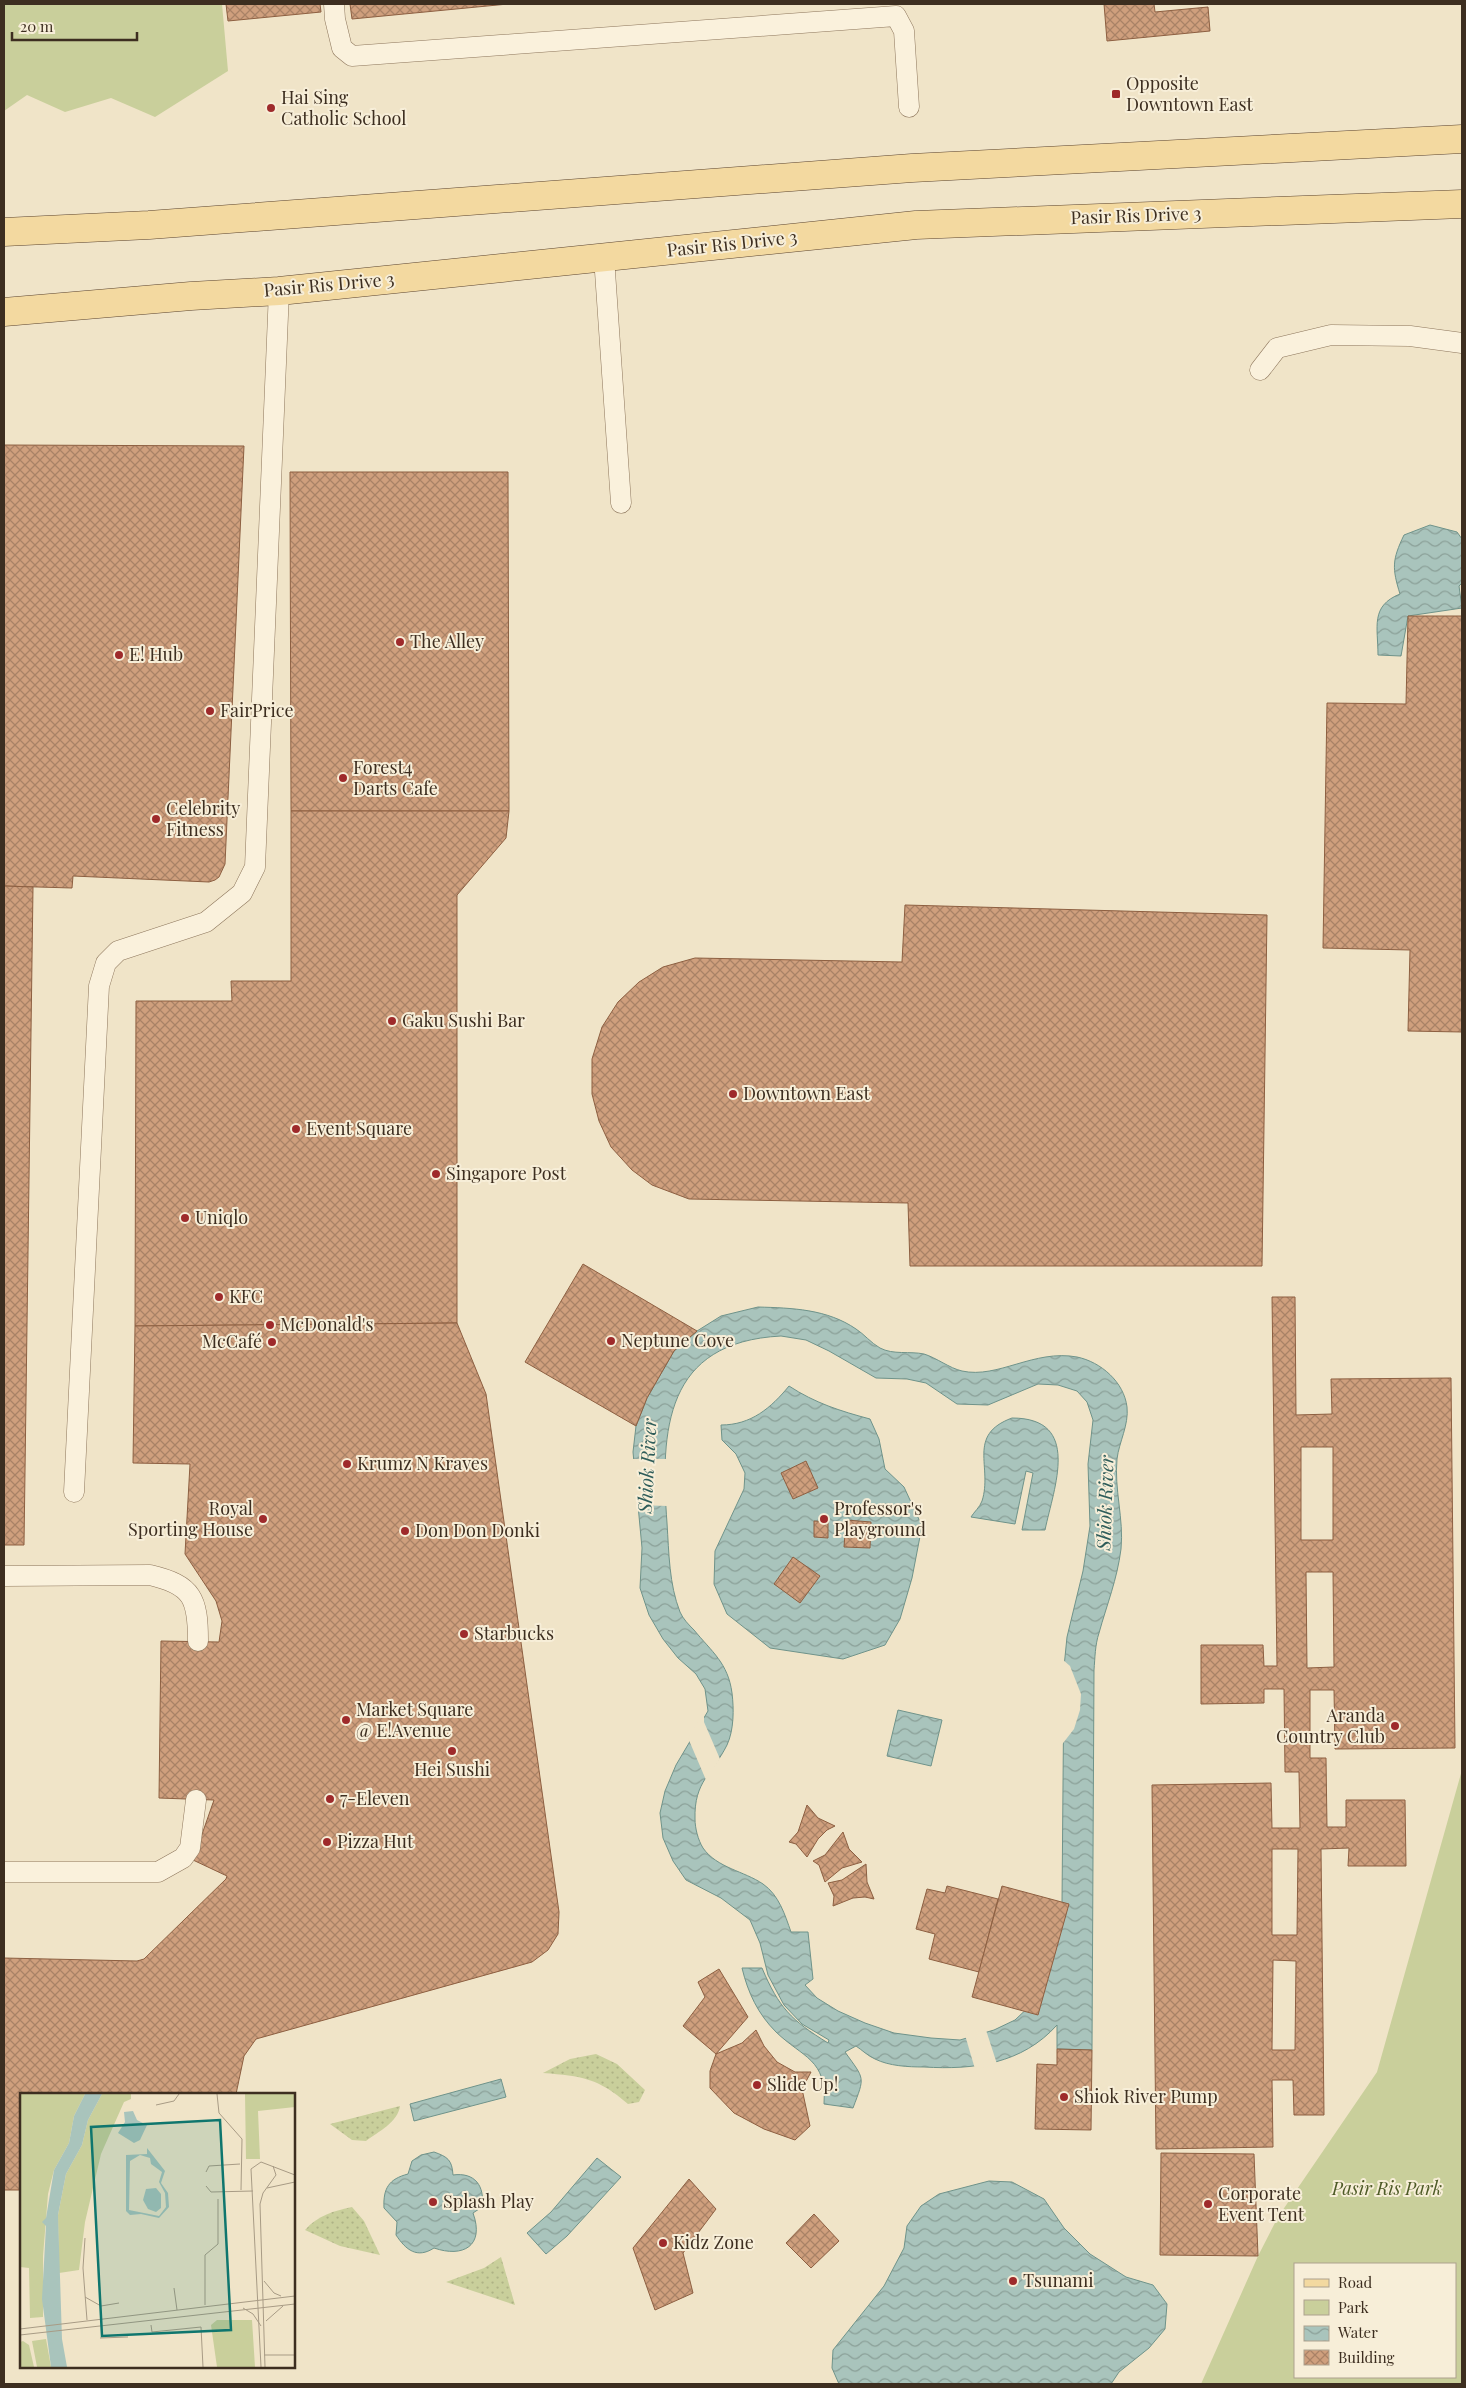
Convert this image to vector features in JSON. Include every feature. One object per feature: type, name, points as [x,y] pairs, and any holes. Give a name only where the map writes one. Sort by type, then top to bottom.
[{"type":"main road","points":[[4,232],[149,225],[912,168],[1462,139]]},
{"type":"main road","name":"Pasir Ris Drive 3","points":[[4,312],[191,296],[279,291],[916,225],[1462,204]]},
{"type":"lane","points":[[334,4],[335,19],[342,48],[352,56],[896,16],[904,31],[909,107]]},
{"type":"lane","points":[[604,257],[621,504]]},
{"type":"lane","points":[[74,1492],[99,986],[106,963],[118,951],[206,922],[242,893],[255,867],[279,291]]},
{"type":"lane","points":[[1260,370],[1277,348],[1331,334],[1410,336],[1462,344]]},
{"type":"lane","points":[[4,1576],[150,1575],[168,1580],[184,1589],[194,1601],[198,1614],[198,1641]]},
{"type":"lane","points":[[4,1872],[158,1872],[183,1858],[190,1848],[196,1800]]},
{"type":"green space","points":[[4,4],[222,4],[228,71],[155,117],[111,98],[65,112],[27,95],[4,111]]},
{"type":"green space","name":"Pasir Ris Park","points":[[1462,1770],[1462,2384],[1201,2384],[1258,2256],[1278,2217],[1377,2072]]},
{"type":"green space","points":[[596,2054],[617,2064],[645,2090],[639,2102],[628,2104],[608,2089],[589,2080],[569,2075],[543,2073],[570,2059]]},
{"type":"green space","points":[[400,2106],[392,2122],[366,2141],[352,2140],[330,2124]]},
{"type":"green space","points":[[352,2207],[364,2221],[380,2255],[340,2246],[305,2230],[321,2217]]},
{"type":"green space","points":[[501,2257],[515,2305],[446,2282],[484,2268]]},
{"type":"water","points":[[1430,525],[1457,532],[1462,539],[1462,583],[1459,586],[1462,608],[1408,616],[1401,656],[1378,655],[1377,627],[1380,611],[1390,599],[1400,594],[1394,564],[1400,544],[1404,535]]},
{"type":"water","name":"Shiok River","points":[[758,1307],[809,1311],[845,1322],[885,1350],[924,1354],[962,1371],[989,1371],[1046,1357],[1077,1357],[1103,1368],[1121,1389],[1125,1398],[1127,1414],[1116,1470],[1122,1538],[1121,1549],[1098,1638],[1094,1670],[1092,2050],[1057,2049],[1057,2025],[1043,2038],[1013,2056],[996,2062],[961,2067],[943,2068],[892,2065],[872,2058],[856,2046],[845,2052],[861,2078],[860,2090],[853,2108],[824,2104],[822,2077],[817,2068],[804,2054],[776,2032],[764,2018],[747,1986],[742,1968],[762,1968],[774,1993],[795,2020],[828,2043],[829,2040],[802,2024],[784,2005],[768,1975],[760,1943],[750,1920],[721,1898],[686,1880],[673,1861],[663,1838],[660,1813],[665,1791],[676,1765],[708,1711],[705,1689],[696,1674],[678,1658],[663,1639],[649,1615],[640,1588],[642,1548],[633,1452],[636,1426],[647,1398],[674,1351],[697,1331],[721,1316]],"holes":[[[781,1336],[806,1340],[876,1378],[907,1379],[926,1383],[957,1404],[988,1405],[1038,1384],[1058,1385],[1077,1391],[1087,1402],[1093,1420],[1088,1464],[1090,1526],[1083,1571],[1067,1637],[1064,1667],[1062,1903],[1033,2003],[1015,2020],[994,2030],[960,2040],[894,2033],[838,2011],[817,1998],[805,1985],[813,1979],[808,1932],[791,1932],[781,1906],[769,1889],[756,1880],[723,1865],[709,1855],[701,1845],[696,1830],[695,1806],[697,1796],[705,1779],[727,1745],[733,1719],[733,1699],[730,1683],[723,1666],[688,1624],[680,1612],[676,1601],[669,1557],[665,1488],[669,1424],[678,1396],[692,1373],[713,1355],[743,1342]]]},
{"type":"water","name":"Professor's Playground","points":[[789,1386],[828,1406],[870,1419],[879,1439],[885,1469],[904,1487],[922,1526],[912,1578],[900,1619],[885,1645],[843,1659],[770,1648],[727,1614],[714,1584],[715,1551],[744,1489],[745,1473],[736,1454],[722,1440],[721,1425],[742,1422],[759,1414]]},
{"type":"water","points":[[1012,1418],[1034,1421],[1048,1429],[1056,1442],[1058,1458],[1057,1476],[1045,1530],[1022,1530],[1033,1473],[1026,1471],[1015,1524],[971,1517],[982,1501],[985,1488],[984,1453],[989,1433],[998,1425]]},
{"type":"water","points":[[898,1710],[942,1720],[931,1766],[887,1756]]},
{"type":"water","points":[[501,2079],[506,2097],[414,2121],[410,2104]]},
{"type":"water","name":"Splash Play","points":[[434,2152],[450,2162],[453,2175],[467,2176],[477,2182],[482,2193],[482,2207],[473,2213],[476,2234],[474,2241],[469,2247],[454,2251],[434,2248],[417,2253],[408,2249],[396,2235],[397,2222],[384,2208],[385,2195],[388,2185],[401,2176],[408,2174],[412,2161],[421,2155]]},
{"type":"water","points":[[597,2158],[621,2177],[567,2236],[546,2254],[527,2233],[551,2212]]},
{"type":"water","name":"Tsunami","points":[[989,2181],[1012,2182],[1044,2199],[1064,2228],[1090,2254],[1126,2277],[1153,2285],[1167,2304],[1165,2329],[1149,2348],[1119,2372],[1111,2384],[839,2384],[832,2368],[833,2350],[884,2286],[904,2248],[907,2226],[921,2206],[939,2194]]},
{"type":"pier","points":[[631,1459],[667,1459],[668,1506],[635,1505]]},
{"type":"pier","points":[[1062,1659],[1070,1666],[1081,1694],[1080,1710],[1074,1729],[1060,1747]]},
{"type":"pier","points":[[704,1712],[704,1722],[720,1759],[706,1780],[688,1738]]},
{"type":"pier","points":[[986,2030],[997,2064],[975,2069],[965,2035]]},
{"type":"building","points":[[226,4],[320,4],[321,12],[228,21]]},
{"type":"building","points":[[350,4],[508,4],[352,19]]},
{"type":"building","points":[[1104,4],[1154,4],[1155,12],[1208,7],[1210,31],[1107,41]]},
{"type":"building","name":"E! Hub","points":[[4,445],[244,446],[225,864],[219,877],[215,880],[209,882],[73,876],[72,888],[4,886]]},
{"type":"building","name":"The Alley","points":[[290,472],[508,472],[509,811],[291,811]]},
{"type":"building","points":[[1408,616],[1462,616],[1462,1032],[1408,1031],[1410,950],[1323,948],[1327,703],[1406,704]]},
{"type":"building","name":"Event Square","points":[[291,811],[509,811],[506,838],[457,895],[457,1323],[135,1326],[136,1001],[232,1001],[231,981],[291,981]]},
{"type":"building","points":[[4,886],[33,887],[24,1545],[4,1545]]},
{"type":"building","points":[[905,905],[1267,915],[1262,1266],[910,1266],[908,1203],[689,1199],[652,1185],[632,1170],[611,1147],[599,1121],[592,1094],[592,1059],[602,1027],[618,1002],[639,982],[663,967],[695,958],[902,962]]},
{"type":"building","name":"Neptune Cove","points":[[583,1264],[697,1331],[674,1351],[647,1398],[636,1426],[525,1362]]},
{"type":"building","name":"Aranda Country Club","points":[[1272,1297],[1295,1297],[1296,1415],[1332,1414],[1331,1379],[1451,1378],[1455,1748],[1335,1749],[1334,1690],[1310,1690],[1310,1758],[1326,1758],[1327,1827],[1346,1827],[1346,1800],[1405,1800],[1406,1866],[1348,1866],[1349,1848],[1321,1849],[1324,2115],[1294,2115],[1293,2080],[1272,2080],[1273,2147],[1156,2149],[1152,1785],[1271,1783],[1272,1828],[1300,1828],[1299,1772],[1285,1772],[1284,1689],[1264,1689],[1264,1703],[1201,1704],[1201,1645],[1263,1645],[1264,1666],[1277,1666]],"holes":[[[1301,1447],[1333,1447],[1333,1540],[1301,1540]],[[1306,1572],[1333,1572],[1334,1667],[1307,1668]],[[1272,1849],[1298,1849],[1297,1935],[1272,1935]],[[1273,1960],[1296,1961],[1295,2050],[1272,2050]]]},
{"type":"building","name":"Market Square @ E!Avenue","points":[[457,1323],[486,1394],[559,1912],[558,1934],[548,1950],[532,1962],[256,2039],[244,2056],[236,2093],[20,2093],[20,2190],[4,2190],[4,1958],[137,1961],[144,1959],[227,1876],[193,1860],[214,1800],[159,1798],[161,1641],[219,1642],[222,1621],[216,1601],[185,1554],[190,1464],[133,1463],[135,1326]]},
{"type":"building","points":[[806,1461],[818,1488],[793,1499],[781,1473]]},
{"type":"building","points":[[846,1520],[871,1522],[870,1548],[844,1547]]},
{"type":"building","points":[[814,1521],[828,1522],[828,1538],[814,1537]]},
{"type":"building","points":[[793,1557],[820,1576],[800,1603],[774,1584]]},
{"type":"building","points":[[807,1805],[818,1818],[835,1826],[827,1830],[818,1839],[807,1857],[796,1844],[789,1842],[798,1832]]},
{"type":"building","points":[[843,1832],[849,1849],[862,1862],[842,1868],[825,1882],[819,1865],[813,1861],[825,1855]]},
{"type":"building","points":[[866,1864],[867,1882],[874,1899],[865,1897],[853,1898],[833,1906],[834,1896],[828,1883],[842,1880]]},
{"type":"building","points":[[947,1886],[998,1899],[979,1972],[929,1959],[935,1934],[916,1929],[927,1889],[945,1893]]},
{"type":"building","points":[[1002,1886],[1069,1904],[1038,2015],[972,1997]]},
{"type":"building","points":[[719,1969],[748,2017],[716,2054],[683,2026],[705,1997],[698,1982]]},
{"type":"building","name":"Slide Up!","points":[[756,2030],[764,2046],[777,2062],[795,2072],[811,2072],[802,2089],[810,2126],[795,2140],[764,2129],[734,2113],[710,2088],[710,2071],[716,2054],[742,2043]]},
{"type":"building","name":"Shiok River Pump","points":[[1057,2049],[1092,2050],[1091,2130],[1035,2129],[1037,2064],[1057,2065]]},
{"type":"building","name":"Corporate Event Tent","points":[[1161,2153],[1254,2154],[1258,2256],[1160,2255]]},
{"type":"building","name":"Kidz Zone","points":[[689,2179],[716,2209],[683,2253],[693,2293],[655,2310],[633,2248]]},
{"type":"building","points":[[814,2214],[839,2241],[811,2268],[786,2243]]},
{"type":"place","name":"Opposite Downtown East","points":[[1116,94]]},
{"type":"place","name":"Hai Sing Catholic School","points":[[271,108]]},
{"type":"place","name":"The Alley","points":[[400,642]]},
{"type":"place","name":"E! Hub","points":[[119,655]]},
{"type":"place","name":"FairPrice","points":[[210,711]]},
{"type":"place","name":"Forest4 Darts Cafe","points":[[343,778]]},
{"type":"place","name":"Celebrity Fitness","points":[[156,819]]},
{"type":"place","name":"Gaku Sushi Bar","points":[[392,1021]]},
{"type":"place","name":"Downtown East","points":[[733,1094]]},
{"type":"place","name":"Event Square","points":[[296,1129]]},
{"type":"place","name":"Singapore Post","points":[[436,1174]]},
{"type":"place","name":"Uniqlo","points":[[185,1218]]},
{"type":"place","name":"KFC","points":[[219,1297]]},
{"type":"place","name":"McDonald's","points":[[270,1325]]},
{"type":"place","name":"Neptune Cove","points":[[611,1341]]},
{"type":"place","name":"McCafé","points":[[272,1342]]},
{"type":"place","name":"Krumz N Kraves","points":[[347,1464]]},
{"type":"place","name":"Royal Sporting House","points":[[263,1519]]},
{"type":"place","name":"Professor's Playground","points":[[824,1519]]},
{"type":"place","name":"Don Don Donki","points":[[405,1531]]},
{"type":"place","name":"Starbucks","points":[[464,1634]]},
{"type":"place","name":"Market Square @ E!Avenue","points":[[346,1720]]},
{"type":"place","name":"Aranda Country Club","points":[[1395,1726]]},
{"type":"place","name":"Hei Sushi","points":[[452,1751]]},
{"type":"place","name":"7-Eleven","points":[[330,1799]]},
{"type":"place","name":"Pizza Hut","points":[[327,1842]]},
{"type":"place","name":"Slide Up!","points":[[757,2085]]},
{"type":"place","name":"Shiok River Pump","points":[[1064,2097]]},
{"type":"place","name":"Splash Play","points":[[433,2202]]},
{"type":"place","name":"Corporate Event Tent","points":[[1208,2204]]},
{"type":"place","name":"Kidz Zone","points":[[663,2243]]},
{"type":"place","name":"Tsunami","points":[[1013,2281]]}]
